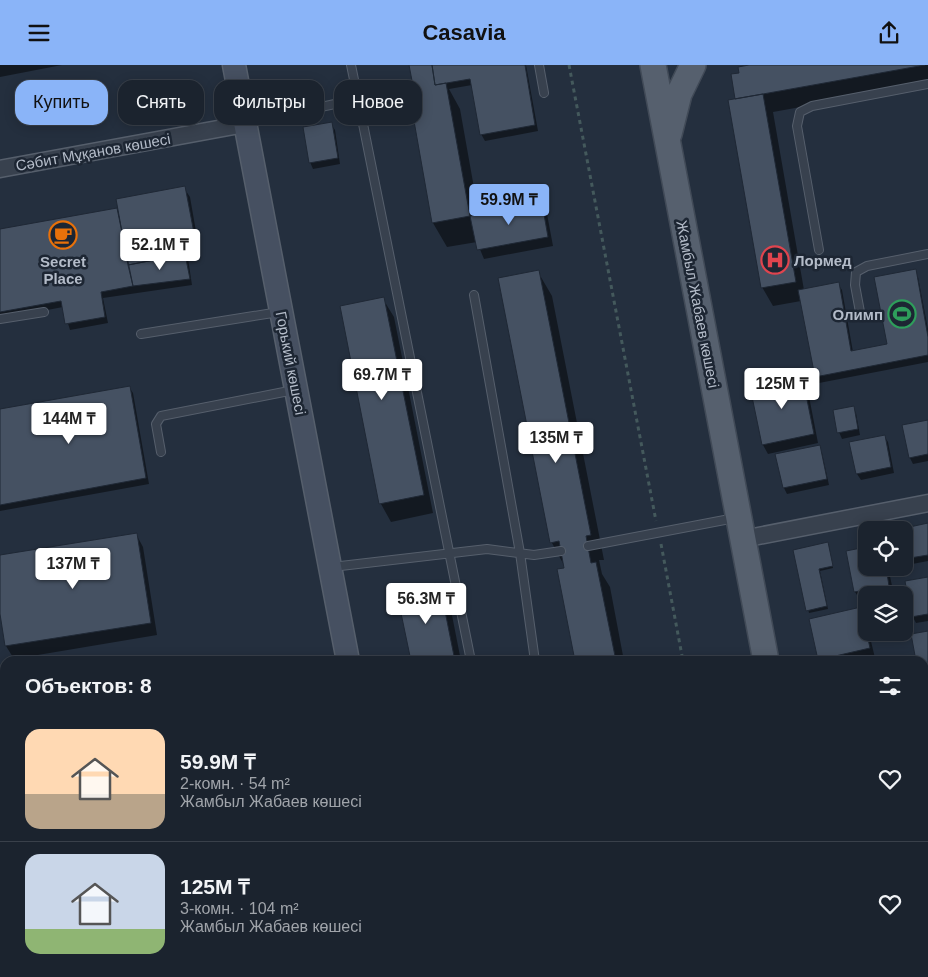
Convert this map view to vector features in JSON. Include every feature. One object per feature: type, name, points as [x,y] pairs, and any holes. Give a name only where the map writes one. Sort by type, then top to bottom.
[{"type":"main road","name":"Горький көшесі","points":[[234,65],[237,80]]},
{"type":"main road","name":"Жамбыл Жабаев көшесі","points":[[652,65],[765,656]]},
{"type":"main road","points":[[669,157],[669,131],[674,108],[693,65]]},
{"type":"main road","name":"Горький көшесі","points":[[245,125],[347,656]]},
{"type":"street","name":"Сәбит Мұқанов көшесі","points":[[0,169],[240,125]]},
{"type":"street","points":[[741,528],[928,503]]},
{"type":"lane","points":[[351,65],[354,80]]},
{"type":"lane","points":[[539,65],[544,93]]},
{"type":"lane","points":[[819,250],[797,126],[800,112],[812,105],[928,84]]},
{"type":"lane","points":[[363,125],[451,553],[470,656]]},
{"type":"lane","points":[[860,312],[854,279],[861,268],[928,255]]},
{"type":"lane","points":[[474,295],[520,553],[535,656]]},
{"type":"lane","points":[[0,319],[44,312]]},
{"type":"lane","points":[[141,334],[281,312]]},
{"type":"lane","points":[[161,452],[156,424],[161,416],[296,389]]},
{"type":"lane","points":[[588,546],[658,531],[741,528]]},
{"type":"lane","points":[[330,567],[487,549],[539,555],[561,551]]},
{"type":"path","points":[[569,65],[682,656]]},
{"type":"building","points":[[409,65],[432,65],[435,85],[446,83],[470,216],[432,223],[415,125],[422,125],[422,80],[412,80]]},
{"type":"building","points":[[432,65],[525,65],[535,125],[480,135],[470,79],[435,85]]},
{"type":"building","points":[[749,65],[925,65],[735,99],[731,74],[739,73],[738,67]]},
{"type":"building","points":[[763,94],[796,282],[761,288],[728,100]]},
{"type":"building","points":[[332,122],[338,158],[309,163],[303,127],[324,125],[324,123]]},
{"type":"building","points":[[185,186],[194,233],[182,236],[185,254],[128,265],[116,199]]},
{"type":"building","points":[[542,203],[548,237],[477,250],[470,216]]},
{"type":"building","points":[[117,208],[133,286],[101,292],[105,317],[65,324],[61,301],[0,312],[0,229]]},
{"type":"building","points":[[185,254],[190,279],[133,286],[128,265]]},
{"type":"building","name":"Олимп","points":[[916,269],[928,337],[928,355],[815,377],[798,290],[839,282],[851,351],[887,344],[874,277]]},
{"type":"building","points":[[539,270],[591,535],[586,536],[591,563],[596,562],[615,656],[574,656],[557,569],[564,568],[559,541],[550,543],[498,278]]},
{"type":"building","points":[[384,297],[424,495],[379,504],[340,306]]},
{"type":"building","points":[[802,375],[814,434],[762,445],[750,387]]},
{"type":"building","points":[[130,386],[146,478],[0,505],[0,409]]},
{"type":"building","points":[[854,406],[858,429],[837,433],[833,410]]},
{"type":"building","points":[[928,420],[928,454],[909,458],[902,425]]},
{"type":"building","points":[[885,435],[891,467],[856,474],[849,442]]},
{"type":"building","points":[[820,445],[827,479],[783,488],[775,454]]},
{"type":"building","points":[[928,523],[928,555],[913,558],[913,526]]},
{"type":"building","points":[[137,533],[151,623],[5,646],[0,614],[0,555]]},
{"type":"building","points":[[828,542],[833,566],[819,569],[827,606],[806,611],[793,550]]},
{"type":"building","points":[[858,549],[858,576],[887,576],[889,586],[858,586],[858,591],[854,592],[846,551]]},
{"type":"building","points":[[928,577],[928,614],[913,617],[913,586],[906,586],[905,581]]},
{"type":"building","points":[[440,586],[454,656],[410,656],[397,594]]},
{"type":"building","points":[[858,608],[858,641],[868,641],[870,648],[835,656],[817,656],[809,619]]},
{"type":"building","points":[[928,631],[928,656],[915,656],[913,634]]},
{"type":"place","name":"Secret Place","points":[[63,235]]},
{"type":"place","name":"Лормед","points":[[775,260]]},
{"type":"place","name":"Олимп","points":[[902,314]]}]
